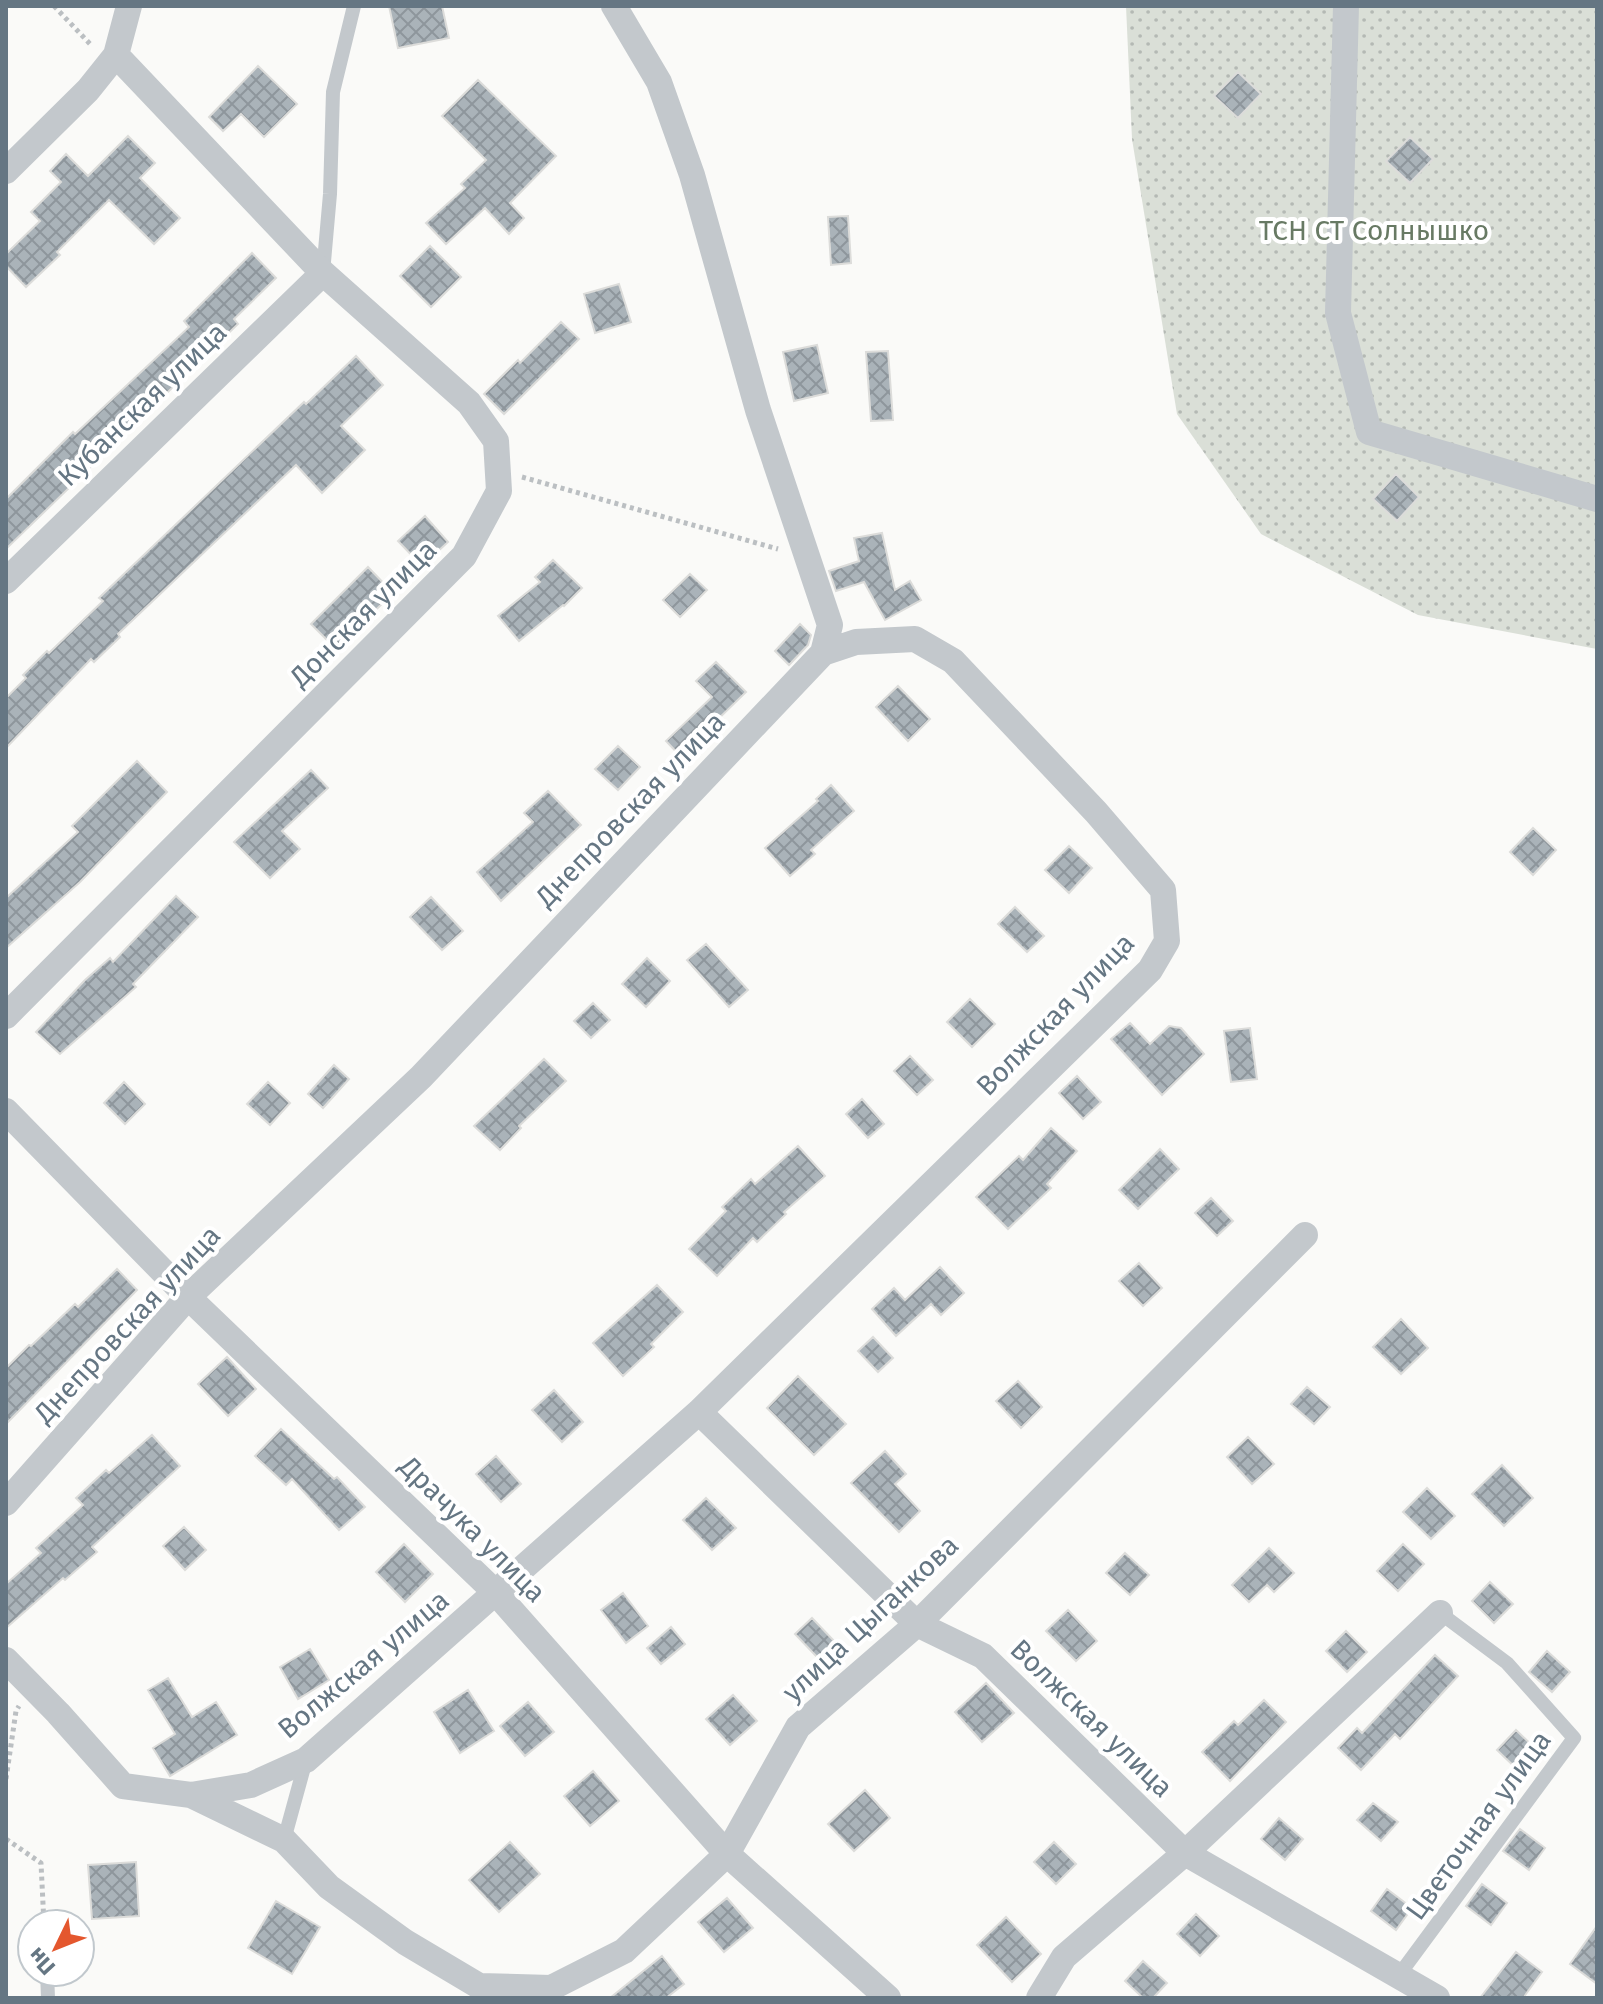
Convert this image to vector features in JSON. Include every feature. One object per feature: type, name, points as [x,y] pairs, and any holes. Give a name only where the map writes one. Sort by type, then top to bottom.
[{"type":"street","points":[[6,171],[88,90],[112,60],[129,6]]},
{"type":"street","points":[[614,6],[659,82],[692,175],[758,410],[830,625],[823,653]]},
{"type":"street","points":[[1346,6],[1338,313],[1369,432],[1597,499]]},
{"type":"street","name":"Донская улица","points":[[6,1016],[464,556],[499,491],[496,441],[469,403],[323,273],[112,60]]},
{"type":"street","name":"Кубанская улица","points":[[6,581],[323,273]]},
{"type":"street","name":"Волжская улица","points":[[6,1660],[123,1786],[191,1795],[251,1785],[306,1760],[699,1412],[1150,970],[1167,941],[1163,890],[1096,812],[953,661],[915,639],[856,642],[823,653]]},
{"type":"street","name":"Днепровская улица","points":[[6,1503],[188,1297],[421,1077],[823,653]]},
{"type":"street","name":"Драчука улица","points":[[6,1111],[188,1297],[496,1593],[727,1854],[888,1998]]},
{"type":"street","name":"улица Цыганкова","points":[[191,1795],[284,1840],[329,1887],[405,1942],[479,1986],[551,1988],[624,1951],[727,1854],[798,1727],[917,1624],[1305,1235]]},
{"type":"street","name":"Волжская улица","points":[[699,1412],[917,1624],[983,1656],[1185,1853],[1437,1998]]},
{"type":"street","points":[[1039,1998],[1064,1957],[1185,1853],[1440,1613]]},
{"type":"lane","points":[[323,273],[330,194],[333,92],[354,6]]},
{"type":"lane","name":"Цветочная улица","points":[[1399,1975],[1574,1738],[1507,1663],[1440,1613]]},
{"type":"lane","points":[[284,1840],[306,1760]]},
{"type":"path","points":[[54,6],[112,60]]},
{"type":"path","points":[[498,470],[779,549],[808,562]]},
{"type":"path","points":[[6,1779],[16,1711],[31,1685]]},
{"type":"path","points":[[6,1839],[41,1863],[43,1908]]},
{"type":"green space","name":"ТСН СТ Солнышко","points":[[1126,6],[1597,6],[1597,649],[1418,615],[1261,534],[1177,414],[1132,139]]},
{"type":"building","points":[[389,6],[442,6],[449,38],[398,48]]},
{"type":"building","points":[[258,66],[297,104],[264,137],[241,114],[223,131],[209,117]]},
{"type":"building","points":[[1238,72],[1261,94],[1238,118],[1214,96]]},
{"type":"building","points":[[478,80],[556,156],[510,203],[524,218],[509,234],[485,208],[446,244],[426,223],[465,188],[461,184],[486,160],[442,116]]},
{"type":"building","points":[[128,136],[155,163],[140,178],[180,218],[154,244],[109,200],[57,252],[60,255],[26,287],[6,266],[6,254],[40,221],[31,212],[61,182],[50,171],[66,154],[88,176]]},
{"type":"building","points":[[1410,137],[1433,159],[1410,183],[1386,161]]},
{"type":"building","points":[[848,216],[851,263],[831,265],[828,217]]},
{"type":"building","points":[[430,246],[461,277],[431,307],[400,276]]},
{"type":"building","points":[[252,253],[276,278],[234,319],[238,324],[6,549],[6,499],[73,432],[75,434],[189,327],[184,321]]},
{"type":"building","points":[[619,284],[631,322],[595,333],[584,294]]},
{"type":"building","points":[[561,322],[579,339],[504,414],[484,394]]},
{"type":"building","points":[[817,345],[828,393],[794,401],[783,352]]},
{"type":"building","points":[[888,351],[893,420],[871,421],[866,352]]},
{"type":"building","points":[[356,356],[383,385],[341,426],[365,450],[322,493],[296,465],[118,634],[120,637],[94,662],[91,659],[6,748],[6,698],[26,678],[23,675],[103,601],[99,598],[126,572]]},
{"type":"building","points":[[1396,474],[1419,497],[1397,521],[1373,499]]},
{"type":"building","points":[[425,516],[448,542],[422,566],[398,541]]},
{"type":"building","points":[[882,533],[895,590],[910,581],[921,600],[885,620],[864,582],[836,591],[829,571],[859,561],[854,538]]},
{"type":"building","points":[[553,560],[582,588],[519,641],[498,616],[540,582],[535,577]]},
{"type":"building","points":[[368,567],[393,593],[336,649],[311,624]]},
{"type":"building","points":[[690,574],[707,590],[680,617],[663,600]]},
{"type":"building","points":[[800,624],[811,635],[808,645],[789,665],[775,651]]},
{"type":"building","points":[[716,662],[746,692],[714,723],[719,729],[685,761],[666,741],[712,697],[696,681]]},
{"type":"building","points":[[898,686],[930,719],[908,741],[876,707]]},
{"type":"building","points":[[618,746],[640,767],[618,790],[595,769]]},
{"type":"building","points":[[137,761],[167,792],[80,882],[6,948],[6,898],[78,832],[72,826]]},
{"type":"building","points":[[311,770],[328,788],[282,831],[300,849],[270,878],[234,842]]},
{"type":"building","points":[[831,785],[854,811],[811,850],[815,854],[790,876],[765,848],[818,801],[816,799]]},
{"type":"building","points":[[548,791],[581,825],[501,901],[477,872],[533,822],[524,813]]},
{"type":"building","points":[[1533,828],[1556,850],[1533,875],[1510,852]]},
{"type":"building","points":[[1069,846],[1092,868],[1069,893],[1045,870]]},
{"type":"building","points":[[176,896],[198,917],[133,984],[136,987],[60,1054],[36,1032],[85,980],[110,958],[113,962]]},
{"type":"building","points":[[431,897],[463,931],[442,950],[410,917]]},
{"type":"building","points":[[1015,907],[1044,936],[1027,952],[998,924]]},
{"type":"building","points":[[706,944],[748,990],[729,1007],[687,960]]},
{"type":"building","points":[[647,958],[670,981],[646,1007],[622,984]]},
{"type":"building","points":[[970,999],[995,1024],[972,1047],[947,1022]]},
{"type":"building","points":[[593,1003],[610,1020],[591,1038],[574,1021]]},
{"type":"building","points":[[1130,1023],[1150,1044],[1169,1026],[1181,1028],[1204,1054],[1162,1095],[1111,1039]]},
{"type":"building","points":[[1250,1028],[1257,1079],[1231,1082],[1224,1031]]},
{"type":"building","points":[[910,1056],[933,1080],[917,1095],[894,1071]]},
{"type":"building","points":[[544,1059],[566,1081],[519,1126],[521,1128],[500,1150],[474,1126]]},
{"type":"building","points":[[334,1065],[349,1079],[323,1108],[308,1094]]},
{"type":"building","points":[[1077,1076],[1101,1102],[1083,1119],[1059,1093]]},
{"type":"building","points":[[124,1082],[145,1104],[125,1124],[104,1103]]},
{"type":"building","points":[[268,1082],[290,1103],[270,1125],[247,1104]]},
{"type":"building","points":[[862,1099],[884,1124],[868,1138],[846,1114]]},
{"type":"building","points":[[1051,1128],[1077,1151],[1047,1184],[1051,1188],[1008,1229],[976,1197],[1019,1156],[1023,1160]]},
{"type":"building","points":[[798,1146],[825,1176],[784,1212],[786,1214],[757,1242],[753,1238],[717,1276],[689,1249],[726,1211],[722,1207],[751,1179],[755,1184]]},
{"type":"building","points":[[1160,1149],[1179,1169],[1138,1209],[1119,1190]]},
{"type":"building","points":[[1211,1198],[1233,1221],[1217,1236],[1195,1213]]},
{"type":"building","points":[[1139,1263],[1162,1288],[1143,1306],[1119,1281]]},
{"type":"building","points":[[940,1267],[964,1293],[941,1315],[931,1304],[896,1336],[872,1309],[894,1288],[905,1300]]},
{"type":"building","points":[[117,1269],[137,1290],[6,1424],[6,1368],[75,1304],[78,1307]]},
{"type":"building","points":[[657,1285],[683,1312],[651,1344],[654,1347],[623,1376],[593,1343]]},
{"type":"building","points":[[1401,1319],[1428,1348],[1401,1374],[1373,1347]]},
{"type":"building","points":[[873,1337],[893,1358],[878,1372],[858,1351]]},
{"type":"building","points":[[227,1357],[256,1389],[228,1416],[198,1384]]},
{"type":"building","points":[[798,1376],[846,1424],[814,1455],[767,1408]]},
{"type":"building","points":[[1018,1381],[1042,1407],[1021,1428],[996,1401]]},
{"type":"building","points":[[1307,1387],[1330,1407],[1314,1424],[1291,1404]]},
{"type":"building","points":[[554,1390],[583,1422],[562,1442],[532,1410]]},
{"type":"building","points":[[281,1429],[334,1479],[337,1477],[365,1507],[339,1530],[292,1479],[286,1485],[255,1456]]},
{"type":"building","points":[[152,1435],[180,1466],[92,1547],[97,1552],[6,1628],[6,1584],[41,1553],[36,1548],[83,1505],[76,1498],[106,1470],[109,1473]]},
{"type":"building","points":[[1248,1437],[1274,1464],[1252,1484],[1227,1457]]},
{"type":"building","points":[[885,1451],[906,1474],[895,1484],[920,1511],[899,1532],[851,1483]]},
{"type":"building","points":[[496,1456],[521,1484],[501,1502],[476,1474]]},
{"type":"building","points":[[1502,1465],[1533,1498],[1504,1526],[1472,1494]]},
{"type":"building","points":[[1427,1488],[1455,1516],[1431,1539],[1403,1512]]},
{"type":"building","points":[[706,1498],[736,1528],[712,1550],[683,1520]]},
{"type":"building","points":[[184,1527],[206,1550],[185,1570],[163,1546]]},
{"type":"building","points":[[404,1544],[433,1574],[405,1602],[376,1572]]},
{"type":"building","points":[[1403,1544],[1424,1564],[1398,1591],[1377,1571]]},
{"type":"building","points":[[1269,1548],[1294,1573],[1274,1592],[1267,1585],[1249,1602],[1232,1585]]},
{"type":"building","points":[[1125,1553],[1149,1575],[1130,1595],[1106,1573]]},
{"type":"building","points":[[1490,1582],[1513,1604],[1494,1623],[1472,1601]]},
{"type":"building","points":[[623,1593],[648,1626],[626,1643],[601,1610]]},
{"type":"building","points":[[1068,1610],[1097,1641],[1076,1661],[1046,1631]]},
{"type":"building","points":[[812,1618],[835,1642],[818,1658],[795,1634]]},
{"type":"building","points":[[671,1627],[685,1644],[661,1664],[647,1648]]},
{"type":"building","points":[[1346,1631],[1367,1652],[1347,1672],[1326,1651]]},
{"type":"building","points":[[310,1649],[329,1680],[298,1699],[280,1667]]},
{"type":"building","points":[[1547,1651],[1570,1672],[1552,1692],[1529,1672]]},
{"type":"building","points":[[1435,1655],[1458,1676],[1400,1739],[1395,1734],[1361,1770],[1338,1748],[1357,1728],[1362,1733]]},
{"type":"building","points":[[168,1678],[192,1717],[216,1702],[237,1735],[170,1776],[153,1748],[175,1734],[148,1690]]},
{"type":"building","points":[[986,1683],[1014,1713],[982,1742],[955,1712]]},
{"type":"building","points":[[468,1690],[494,1731],[460,1753],[434,1712]]},
{"type":"building","points":[[733,1695],[757,1721],[730,1745],[706,1719]]},
{"type":"building","points":[[1264,1700],[1286,1722],[1230,1781],[1202,1752],[1234,1721],[1238,1725]]},
{"type":"building","points":[[528,1702],[554,1732],[525,1756],[500,1726]]},
{"type":"building","points":[[1516,1730],[1539,1752],[1520,1772],[1497,1750]]},
{"type":"building","points":[[593,1771],[619,1801],[590,1826],[564,1796]]},
{"type":"building","points":[[865,1790],[890,1818],[854,1851],[828,1824]]},
{"type":"building","points":[[1373,1803],[1398,1822],[1381,1841],[1357,1820]]},
{"type":"building","points":[[1279,1818],[1303,1839],[1285,1860],[1261,1839]]},
{"type":"building","points":[[1520,1829],[1545,1848],[1529,1870],[1503,1851]]},
{"type":"building","points":[[510,1842],[540,1874],[499,1912],[469,1880]]},
{"type":"building","points":[[1054,1842],[1076,1864],[1056,1884],[1034,1862]]},
{"type":"building","points":[[136,1862],[139,1916],[96,1919],[96,1908],[91,1908],[88,1865]]},
{"type":"building","points":[[1482,1884],[1507,1903],[1491,1925],[1466,1906]]},
{"type":"building","points":[[1387,1889],[1412,1908],[1396,1930],[1371,1911]]},
{"type":"building","points":[[727,1898],[753,1928],[724,1952],[698,1922]]},
{"type":"building","points":[[276,1901],[320,1927],[292,1974],[248,1948]]},
{"type":"building","points":[[1196,1914],[1219,1936],[1200,1956],[1177,1934]]},
{"type":"building","points":[[1006,1917],[1041,1954],[1012,1982],[977,1945]]},
{"type":"building","points":[[1597,1926],[1597,1984],[1570,1964]]},
{"type":"building","points":[[1516,1952],[1542,1972],[1523,1998],[1480,1998]]},
{"type":"building","points":[[662,1956],[684,1984],[666,1998],[610,1998]]},
{"type":"building","points":[[1143,1961],[1167,1983],[1153,1998],[1143,1998],[1125,1981]]}]
